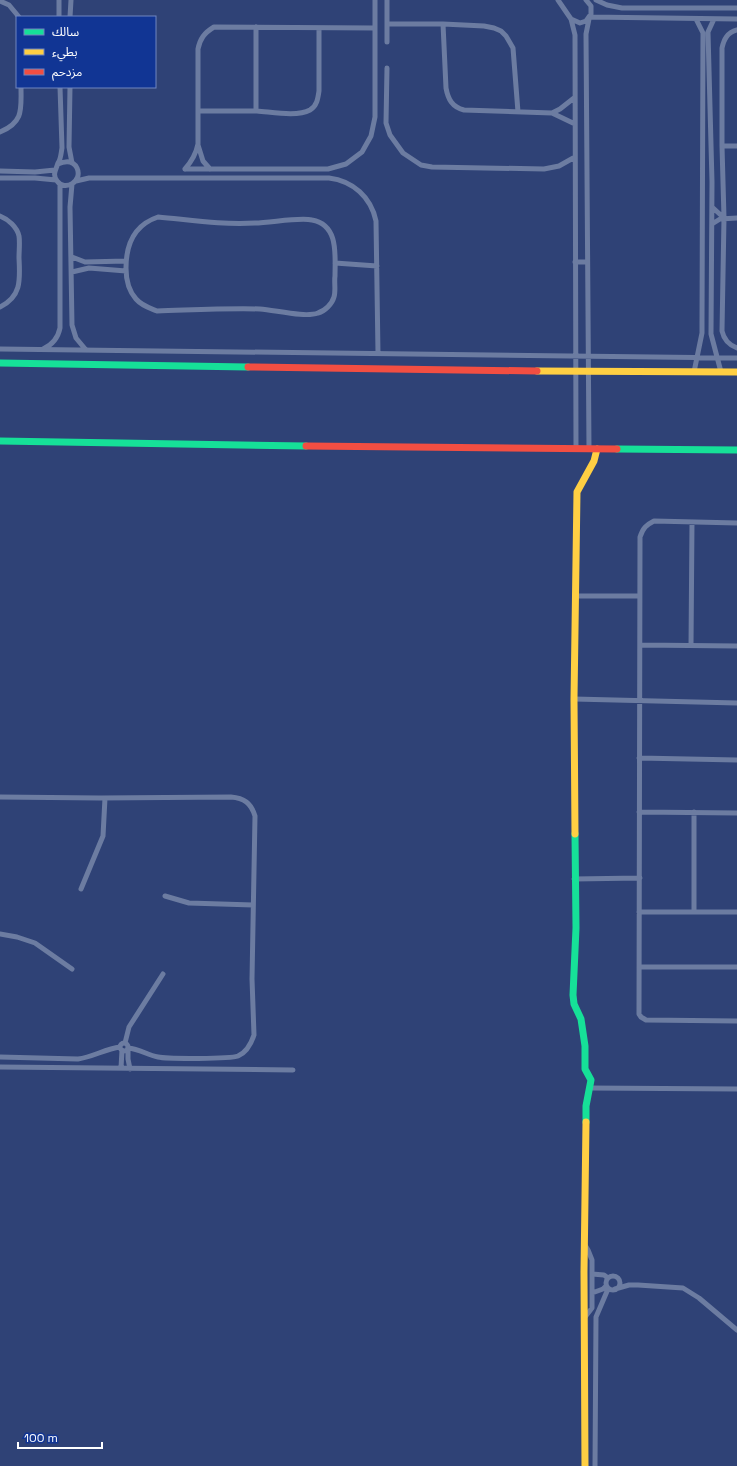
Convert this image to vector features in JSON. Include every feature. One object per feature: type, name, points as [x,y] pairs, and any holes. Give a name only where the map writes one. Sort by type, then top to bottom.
[{"type":"street","points":[[59,0],[59,16]]},
{"type":"street","points":[[70,0],[70,16]]},
{"type":"street","points":[[375,0],[375,28],[375,117],[372,136],[362,152],[346,164],[328,169],[186,169],[192,162],[198,144],[198,50],[203,36],[214,27],[320,29],[375,28]]},
{"type":"street","points":[[387,42],[388,0]]},
{"type":"street","points":[[558,0],[571,19],[575,36],[576,449]]},
{"type":"street","points":[[585,1466],[586,1106],[590,1080],[585,1069],[585,1046],[582,1022],[574,1004],[573,995],[576,928],[574,879],[574,699],[577,492],[593,464],[588,372],[586,34],[592,9],[586,0]]},
{"type":"street","points":[[596,0],[606,5],[622,8],[737,8]]},
{"type":"street","points":[[0,1],[9,5],[19,16]]},
{"type":"street","points":[[571,19],[580,23],[589,18],[737,19]]},
{"type":"street","points":[[696,19],[705,33],[712,182],[711,334],[721,372]]},
{"type":"street","points":[[694,372],[702,333],[705,33],[714,19]]},
{"type":"street","points":[[387,24],[444,24],[489,27],[501,31],[506,36],[513,48],[515,57],[518,112]]},
{"type":"street","points":[[444,24],[446,88],[447,95],[453,105],[464,110],[552,113],[575,124]]},
{"type":"street","points":[[256,27],[256,111]]},
{"type":"street","points":[[198,111],[303,113],[312,109],[317,101],[319,91],[320,29]]},
{"type":"street","points":[[737,30],[726,37],[722,48],[724,218],[722,331],[729,344],[737,348]]},
{"type":"street","points":[[387,68],[386,123],[390,135],[403,153],[421,165],[432,167],[544,169],[559,166],[575,156]]},
{"type":"street","points":[[0,132],[13,125],[21,113],[21,88]]},
{"type":"street","points":[[56,180],[55,170],[62,148],[60,88]]},
{"type":"street","points":[[70,88],[69,147],[72,163],[78,171],[78,176],[74,182],[70,207],[73,330],[79,343],[86,350]]},
{"type":"street","points":[[552,113],[560,109],[574,98]]},
{"type":"street","points":[[198,144],[203,161],[210,169]]},
{"type":"street","points":[[722,146],[737,146]]},
{"type":"street","points":[[58,164],[68,161],[72,163]]},
{"type":"street","points":[[0,178],[29,175],[55,170]]},
{"type":"street","points":[[0,171],[56,180],[60,184],[64,185],[89,178],[329,178],[341,180],[362,193],[373,209],[376,221],[378,353]]},
{"type":"street","points":[[703,181],[712,182]]},
{"type":"street","points":[[43,349],[53,342],[58,335],[60,328],[60,184]]},
{"type":"street","points":[[712,207],[724,218]]},
{"type":"street","points":[[0,216],[9,221],[19,236],[20,278],[19,285],[12,298],[0,307]]},
{"type":"street","points":[[158,217],[231,224],[303,219],[317,221],[322,223],[329,230],[333,238],[335,263],[334,296],[331,304],[325,310],[310,315],[261,309],[157,311],[146,307],[136,300],[129,290],[126,278],[126,261],[129,245],[134,235],[148,220],[158,217]]},
{"type":"street","points":[[712,224],[724,218],[737,218]]},
{"type":"street","points":[[72,257],[84,262],[126,261]]},
{"type":"street","points":[[575,262],[588,262]]},
{"type":"street","points":[[335,263],[377,266]]},
{"type":"street","points":[[72,272],[89,268],[126,271]]},
{"type":"street","points":[[0,349],[737,358]]},
{"type":"street","points":[[0,362],[588,372],[737,372]]},
{"type":"street","points":[[0,441],[737,450]]},
{"type":"street","points":[[737,523],[654,521],[647,524],[642,530],[640,537],[639,596],[639,1014],[646,1020],[737,1021]]},
{"type":"street","points":[[691,646],[692,522]]},
{"type":"street","points":[[575,596],[639,596]]},
{"type":"street","points":[[640,645],[737,646]]},
{"type":"street","points":[[574,699],[737,703]]},
{"type":"street","points":[[639,758],[737,760]]},
{"type":"street","points":[[0,797],[231,797],[244,800],[250,804],[255,816],[252,979],[254,1035],[249,1048],[232,1058],[159,1057],[138,1049],[125,1048],[109,1049],[90,1057],[78,1059],[0,1057]]},
{"type":"street","points":[[80,889],[103,836],[105,798]]},
{"type":"street","points":[[639,812],[737,813]]},
{"type":"street","points":[[694,812],[694,912]]},
{"type":"street","points":[[574,879],[640,878]]},
{"type":"street","points":[[165,896],[189,903],[253,905]]},
{"type":"street","points":[[639,912],[737,912]]},
{"type":"street","points":[[0,934],[17,937],[35,943],[72,969]]},
{"type":"street","points":[[639,967],[737,967]]},
{"type":"street","points":[[121,1068],[129,1027],[163,974]]},
{"type":"street","points":[[125,1048],[130,1069]]},
{"type":"street","points":[[0,1067],[293,1070]]},
{"type":"street","points":[[589,1088],[737,1089]]},
{"type":"street","points":[[585,1245],[592,1260],[592,1308],[585,1317]]},
{"type":"street","points":[[592,1274],[604,1275],[608,1278]]},
{"type":"street","points":[[608,1278],[614,1276],[618,1279],[619,1285],[615,1289]]},
{"type":"street","points":[[594,1466],[596,1317],[607,1287],[606,1283],[608,1278]]},
{"type":"street","points":[[592,1293],[607,1287],[615,1289],[629,1285],[683,1288],[699,1298],[737,1330]]},
{"type":"traffic: fast","points":[[0,363],[248,367]]},
{"type":"traffic: fast","points":[[0,441],[306,446]]},
{"type":"traffic: fast","points":[[617,449],[737,450]]},
{"type":"traffic: fast","points":[[575,834],[576,928],[573,995],[574,1004],[581,1019],[585,1046],[585,1069],[591,1080],[586,1106],[586,1122]]},
{"type":"traffic: slow","points":[[537,371],[737,372]]},
{"type":"traffic: slow","points":[[575,834],[574,699],[577,492],[594,461],[597,449]]},
{"type":"traffic: slow","points":[[585,1466],[584,1272],[586,1122]]},
{"type":"traffic: jam","points":[[248,367],[537,371]]},
{"type":"traffic: jam","points":[[306,446],[617,449]]}]
